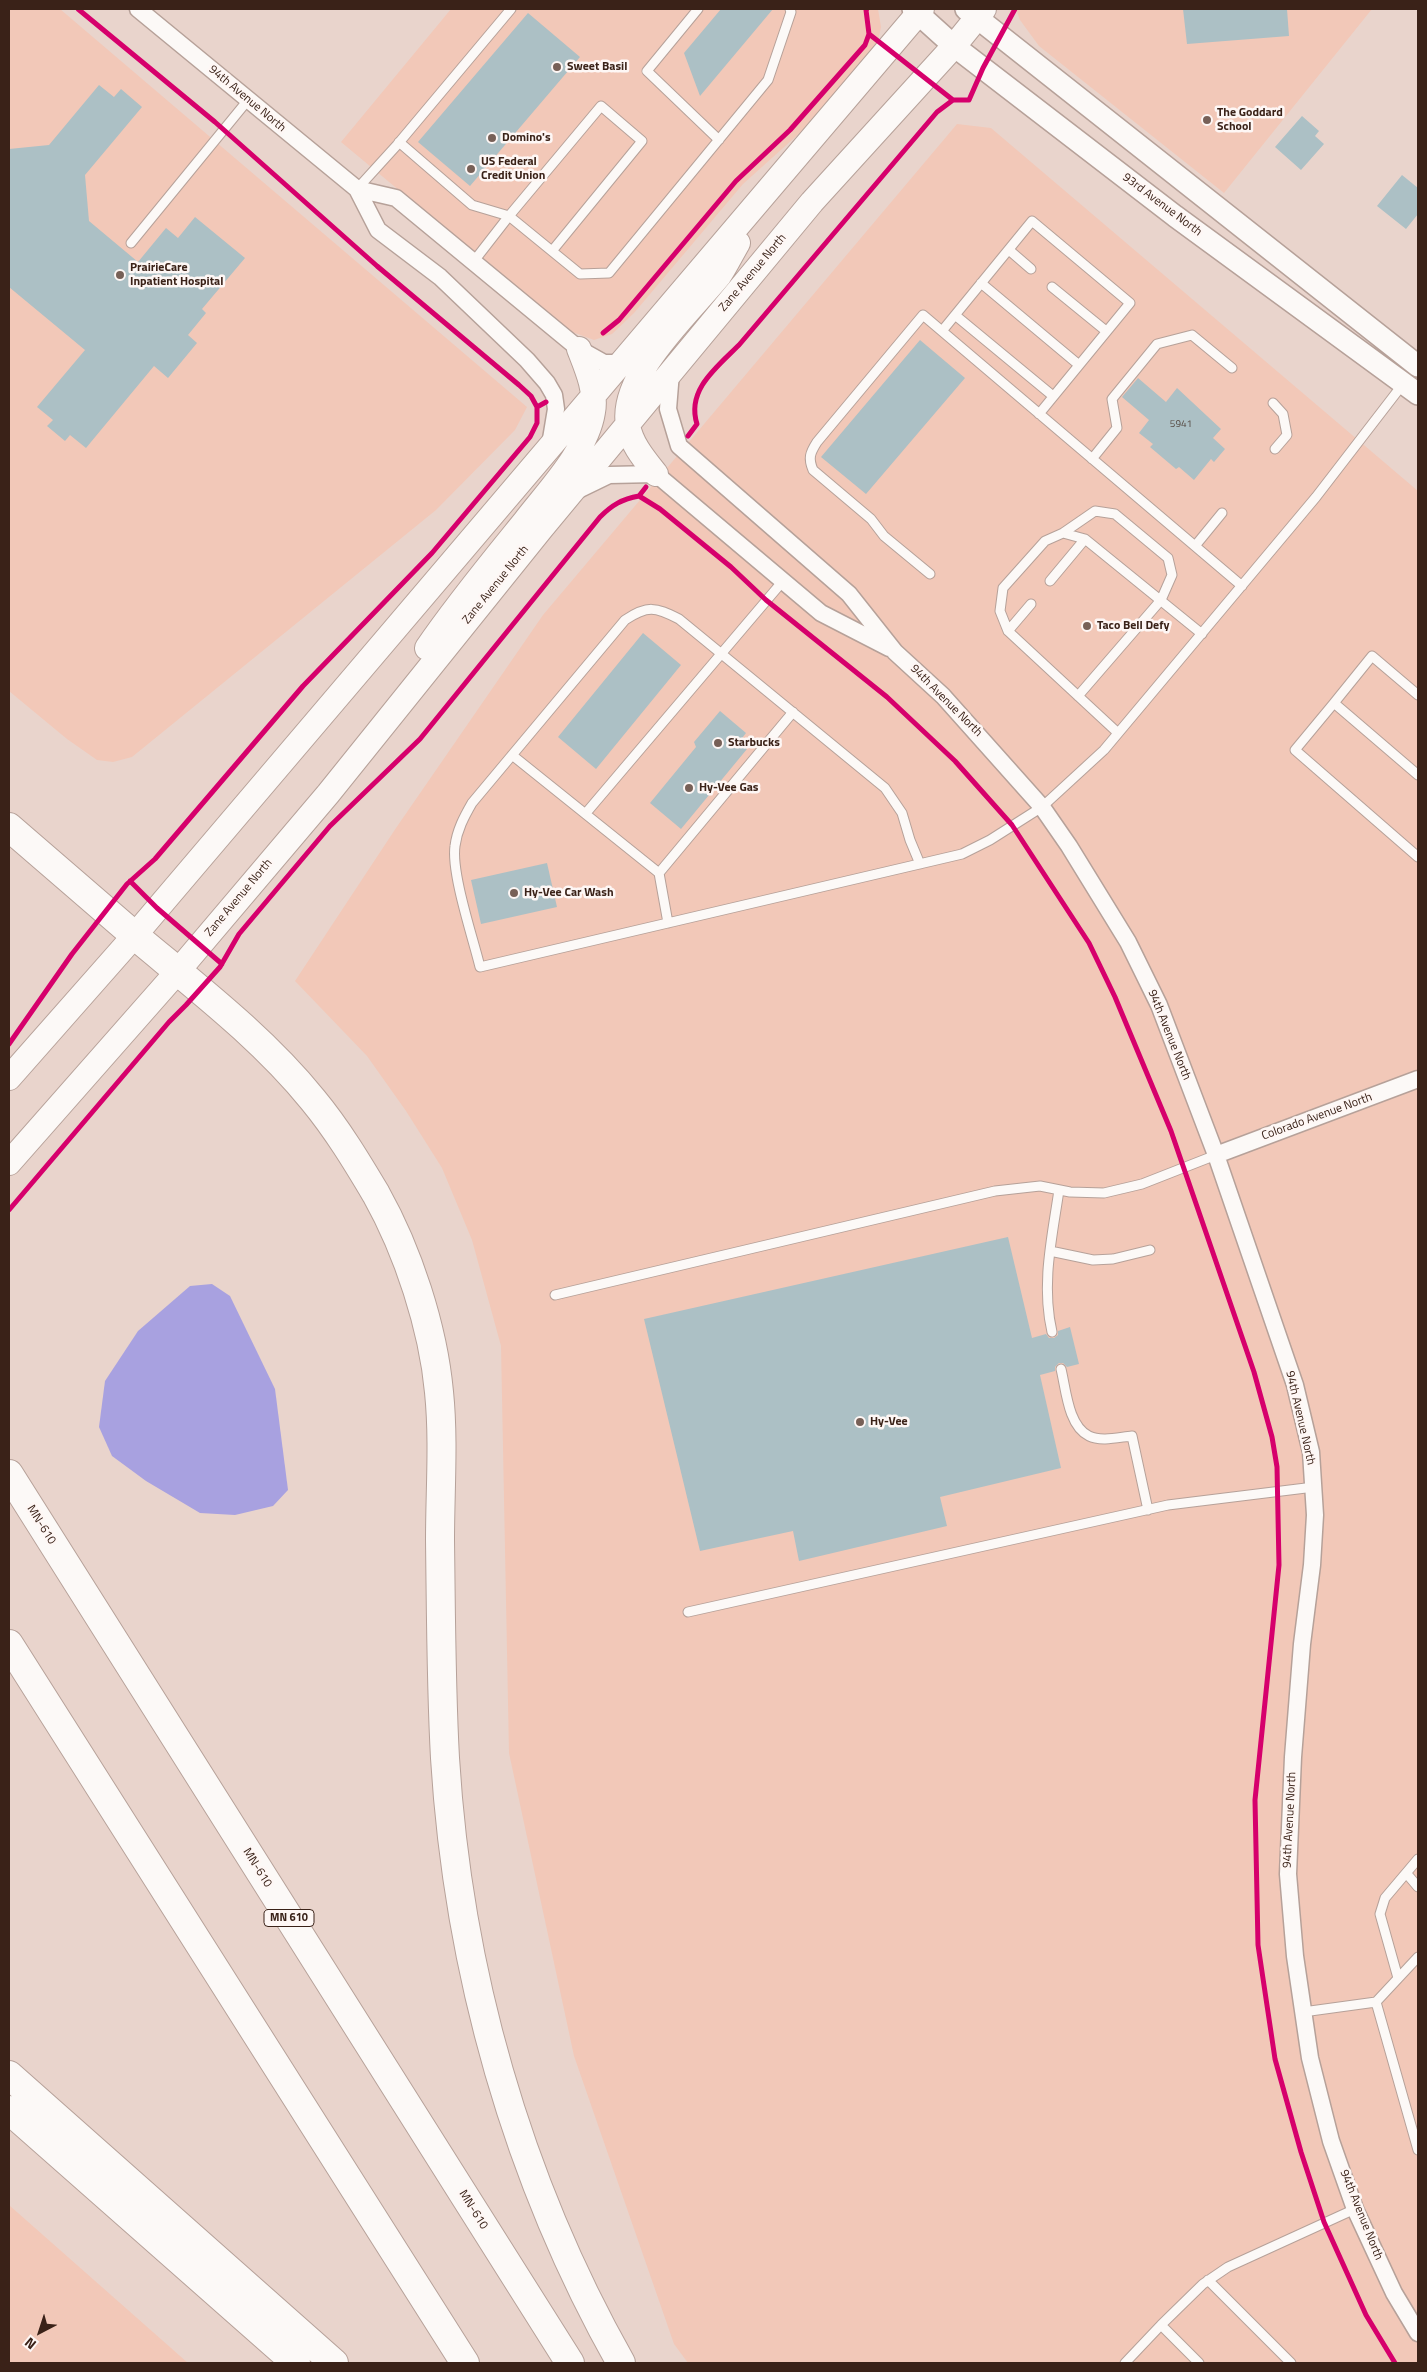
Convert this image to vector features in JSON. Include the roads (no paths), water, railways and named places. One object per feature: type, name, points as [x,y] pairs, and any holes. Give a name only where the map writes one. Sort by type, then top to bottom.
[{"type":"highway","points":[[9,827],[263,1046],[313,1099],[336,1131],[378,1198],[397,1236],[418,1297],[432,1352],[439,1390],[445,1757],[455,1859],[473,1969],[505,2094],[528,2162],[574,2273],[621,2363]]},
{"type":"highway","name":"MN-610","points":[[9,1474],[570,2363]]},
{"type":"highway","points":[[9,1644],[465,2363]]},
{"type":"highway","points":[[9,2074],[334,2363]]},
{"type":"highway","points":[[9,2110],[296,2363]]},
{"type":"main road","points":[[9,1078],[134,935],[549,448],[918,10]]},
{"type":"main road","name":"Zane Avenue North","points":[[9,1163],[178,971],[333,787],[812,202],[954,46],[976,12]]},
{"type":"main road","points":[[656,474],[634,443],[628,425],[628,403],[635,382],[662,342],[720,274],[764,195]]},
{"type":"main road","points":[[333,787],[446,620],[570,462],[588,432],[594,411],[593,396],[579,350]]},
{"type":"street","name":"94th Avenue North","points":[[138,9],[357,189]]},
{"type":"street","name":"93rd Avenue North","points":[[918,10],[954,46],[1175,216],[1411,389]]},
{"type":"street","points":[[976,12],[1418,366]]},
{"type":"street","points":[[357,189],[396,198],[579,350],[604,364],[621,363]]},
{"type":"street","points":[[357,189],[378,230],[440,277],[527,360],[547,383],[554,395],[556,410],[549,448]]},
{"type":"street","name":"94th Avenue North","points":[[671,372],[668,409],[679,446],[849,594],[895,652],[943,696],[1042,807],[1069,846],[1132,950],[1159,1005],[1216,1155],[1295,1386],[1311,1452],[1314,1487],[1312,1565],[1298,1691],[1288,1874],[1295,1956],[1310,2058],[1331,2141],[1355,2209],[1394,2293],[1418,2333]]},
{"type":"street","name":"94th Avenue North","points":[[656,474],[822,614],[895,652]]},
{"type":"street","points":[[572,493],[610,475],[656,474]]},
{"type":"street","name":"Colorado Avenue North","points":[[1216,1155],[1418,1079]]},
{"type":"lane","points":[[357,189],[511,9]]},
{"type":"lane","points":[[698,9],[647,71],[719,140]]},
{"type":"lane","points":[[399,142],[472,205],[509,216],[580,274],[609,273],[768,80],[791,12],[790,9]]},
{"type":"lane","points":[[131,243],[248,100]]},
{"type":"lane","points":[[474,261],[601,106],[642,141],[552,251]]},
{"type":"lane","points":[[942,331],[1032,221],[1130,303],[1039,414]]},
{"type":"lane","points":[[1009,250],[1032,269]]},
{"type":"lane","points":[[981,283],[1079,365]]},
{"type":"lane","points":[[1052,287],[1106,331]]},
{"type":"lane","points":[[930,574],[884,536],[871,519],[813,470],[809,462],[810,454],[817,442],[923,315],[1242,586]]},
{"type":"lane","points":[[955,315],[1053,396]]},
{"type":"lane","points":[[1092,458],[1117,428],[1112,398],[1158,344],[1192,334],[1232,368]]},
{"type":"lane","points":[[920,864],[902,813],[884,788],[679,619],[658,609],[641,610],[625,620],[472,803],[460,824],[454,848],[456,870],[480,967],[920,864],[962,854],[990,840],[1042,807],[1104,750],[1316,497],[1411,389]]},
{"type":"lane","points":[[1272,403],[1283,414],[1287,435],[1275,449]]},
{"type":"lane","points":[[1078,696],[1161,600],[1172,575],[1168,558],[1115,514],[1095,511],[1063,533],[1045,541],[1003,588],[1000,611],[1008,631],[1078,696],[1118,733]]},
{"type":"lane","points":[[1195,546],[1222,513]]},
{"type":"lane","points":[[1063,533],[1085,539],[1202,634]]},
{"type":"lane","points":[[1050,582],[1085,539]]},
{"type":"lane","points":[[586,814],[783,581]]},
{"type":"lane","points":[[1008,631],[1031,604]]},
{"type":"lane","points":[[1418,695],[1372,656],[1295,750],[1418,857]]},
{"type":"lane","points":[[1334,703],[1418,775]]},
{"type":"lane","points":[[659,873],[793,712]]},
{"type":"lane","points":[[512,754],[659,873],[668,923]]},
{"type":"lane","points":[[555,1294],[995,1191],[1040,1186],[1059,1190],[1104,1193],[1142,1184],[1216,1155]]},
{"type":"lane","points":[[1052,1332],[1047,1297],[1050,1251],[1059,1190]]},
{"type":"lane","points":[[1050,1251],[1092,1260],[1113,1259],[1150,1250]]},
{"type":"lane","points":[[1061,1369],[1071,1413],[1080,1429],[1090,1437],[1132,1436],[1148,1510]]},
{"type":"lane","points":[[688,1612],[1168,1505],[1314,1487]]},
{"type":"lane","points":[[1398,1978],[1380,1914],[1385,1898],[1418,1859]]},
{"type":"lane","points":[[1407,1874],[1418,1887]]},
{"type":"lane","points":[[1303,2012],[1376,2002],[1418,1956]]},
{"type":"lane","points":[[1376,2002],[1418,2150]]},
{"type":"lane","points":[[1125,2363],[1208,2280],[1228,2266],[1355,2209]]},
{"type":"lane","points":[[1208,2280],[1291,2363]]},
{"type":"lane","points":[[1161,2326],[1200,2363]]},
{"type":"place","name":"Sweet Basil","points":[[557,67]]},
{"type":"place","name":"The Goddard School","points":[[1207,120]]},
{"type":"place","name":"Domino's","points":[[492,138]]},
{"type":"place","name":"US Federal Credit Union","points":[[471,169]]},
{"type":"place","name":"PrairieCare Inpatient Hospital","points":[[120,275]]},
{"type":"place","name":"Taco Bell Defy","points":[[1087,626]]},
{"type":"place","name":"Starbucks","points":[[718,743]]},
{"type":"place","name":"Hy-Vee Gas","points":[[689,788]]},
{"type":"place","name":"Hy-Vee Car Wash","points":[[514,893]]},
{"type":"place","name":"Hy-Vee","points":[[860,1422]]}]
